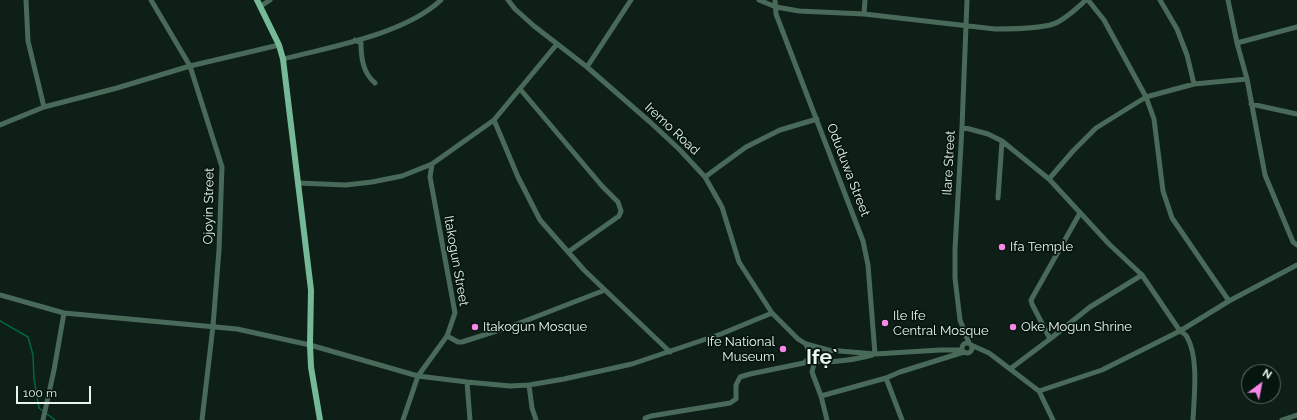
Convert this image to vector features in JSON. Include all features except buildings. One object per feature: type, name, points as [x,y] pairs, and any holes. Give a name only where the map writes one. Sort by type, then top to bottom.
[{"type":"main road","points":[[257,0],[279,44],[284,59],[311,290],[311,367],[320,420]]},
{"type":"street","points":[[26,0],[28,41],[44,107]]},
{"type":"street","name":"Ojoyin Street","points":[[151,0],[190,66],[222,167],[219,250],[213,326],[202,420]]},
{"type":"street","points":[[261,6],[270,0]]},
{"type":"street","points":[[284,59],[355,40],[408,22],[441,0]]},
{"type":"street","name":"Iremo Road","points":[[508,0],[515,9],[534,26],[587,67],[679,148],[705,177],[722,207],[739,262],[772,313],[789,331],[806,344]]},
{"type":"street","points":[[587,67],[631,0]]},
{"type":"street","points":[[759,0],[776,8],[799,11],[864,14],[995,29],[1015,29],[1057,23],[1087,0],[1104,20],[1146,98],[1154,119],[1163,191],[1172,218],[1229,301]]},
{"type":"street","name":"Oduduwa Street","points":[[776,0],[776,14],[863,240],[868,265],[875,354]]},
{"type":"street","points":[[864,14],[865,0]]},
{"type":"street","name":"Ilare Street","points":[[966,347],[960,320],[955,278],[955,249],[967,0]]},
{"type":"street","points":[[1160,0],[1177,29],[1187,55],[1194,84]]},
{"type":"street","points":[[1228,0],[1237,43],[1247,79],[1265,175],[1293,242],[1297,245]]},
{"type":"street","points":[[1237,43],[1297,26]]},
{"type":"street","points":[[355,40],[361,43],[361,53],[366,73],[375,83]]},
{"type":"street","points":[[0,125],[44,107],[117,88],[190,66],[279,44]]},
{"type":"street","points":[[298,183],[346,185],[372,182],[402,176],[432,164],[494,120],[557,44]]},
{"type":"street","points":[[1049,179],[1073,151],[1096,128],[1146,98],[1194,84],[1247,79]]},
{"type":"street","points":[[520,89],[620,206],[621,211],[619,216],[568,252]]},
{"type":"street","points":[[1251,104],[1297,114]]},
{"type":"street","points":[[705,177],[746,146],[780,130],[817,119]]},
{"type":"street","points":[[494,120],[528,198],[540,220],[568,252],[605,290],[670,352]]},
{"type":"street","points":[[962,127],[988,134],[1002,142],[1049,179],[1109,244],[1142,275],[1180,331],[1187,335],[1195,372],[1193,420]]},
{"type":"street","points":[[998,198],[1002,142]]},
{"type":"street","name":"Itakogun Street","points":[[402,420],[418,376],[447,336],[455,313],[430,177],[432,164]]},
{"type":"street","points":[[1050,339],[1031,300],[1080,213]]},
{"type":"street","points":[[1039,391],[1102,370],[1180,331],[1229,301],[1297,265]]},
{"type":"street","points":[[1010,369],[1090,307],[1142,275]]},
{"type":"street","points":[[447,336],[458,342],[462,342],[512,326],[605,290]]},
{"type":"street","points":[[0,295],[64,312],[106,318],[237,329],[310,345],[418,376],[510,386],[529,385],[598,373],[632,364],[721,334],[772,313]]},
{"type":"street","points":[[44,418],[64,312]]},
{"type":"street","points":[[806,344],[828,350],[875,354],[966,347],[989,353],[1039,391],[1053,420]]},
{"type":"street","points":[[806,344],[813,358],[812,372],[821,396],[827,420]]},
{"type":"street","points":[[821,396],[886,378],[966,347]]},
{"type":"street","points":[[828,350],[829,362]]},
{"type":"street","points":[[645,420],[645,418],[651,416],[730,404],[736,399],[736,385],[740,377],[750,374],[804,363],[813,358],[829,362],[862,358],[875,354]]},
{"type":"street","points":[[886,378],[902,420]]},
{"type":"street","points":[[467,382],[470,420]]},
{"type":"street","points":[[529,385],[532,408],[536,420]]},
{"type":"street","points":[[1282,420],[1297,415]]},
{"type":"waterway","points":[[0,321],[28,337],[33,355],[34,379],[39,408],[55,420]]},
{"type":"place","name":"Ifa Temple","points":[[1002,247]]},
{"type":"place","name":"Ile Ife Central Mosque","points":[[885,323]]},
{"type":"place","name":"Itakogun Mosque","points":[[475,327]]},
{"type":"place","name":"Oke Mogun Shrine","points":[[1013,327]]},
{"type":"place","name":"Ife National Museum","points":[[783,349]]},
{"type":"district","name":"Ifẹ̀","points":[[819,358]]}]
